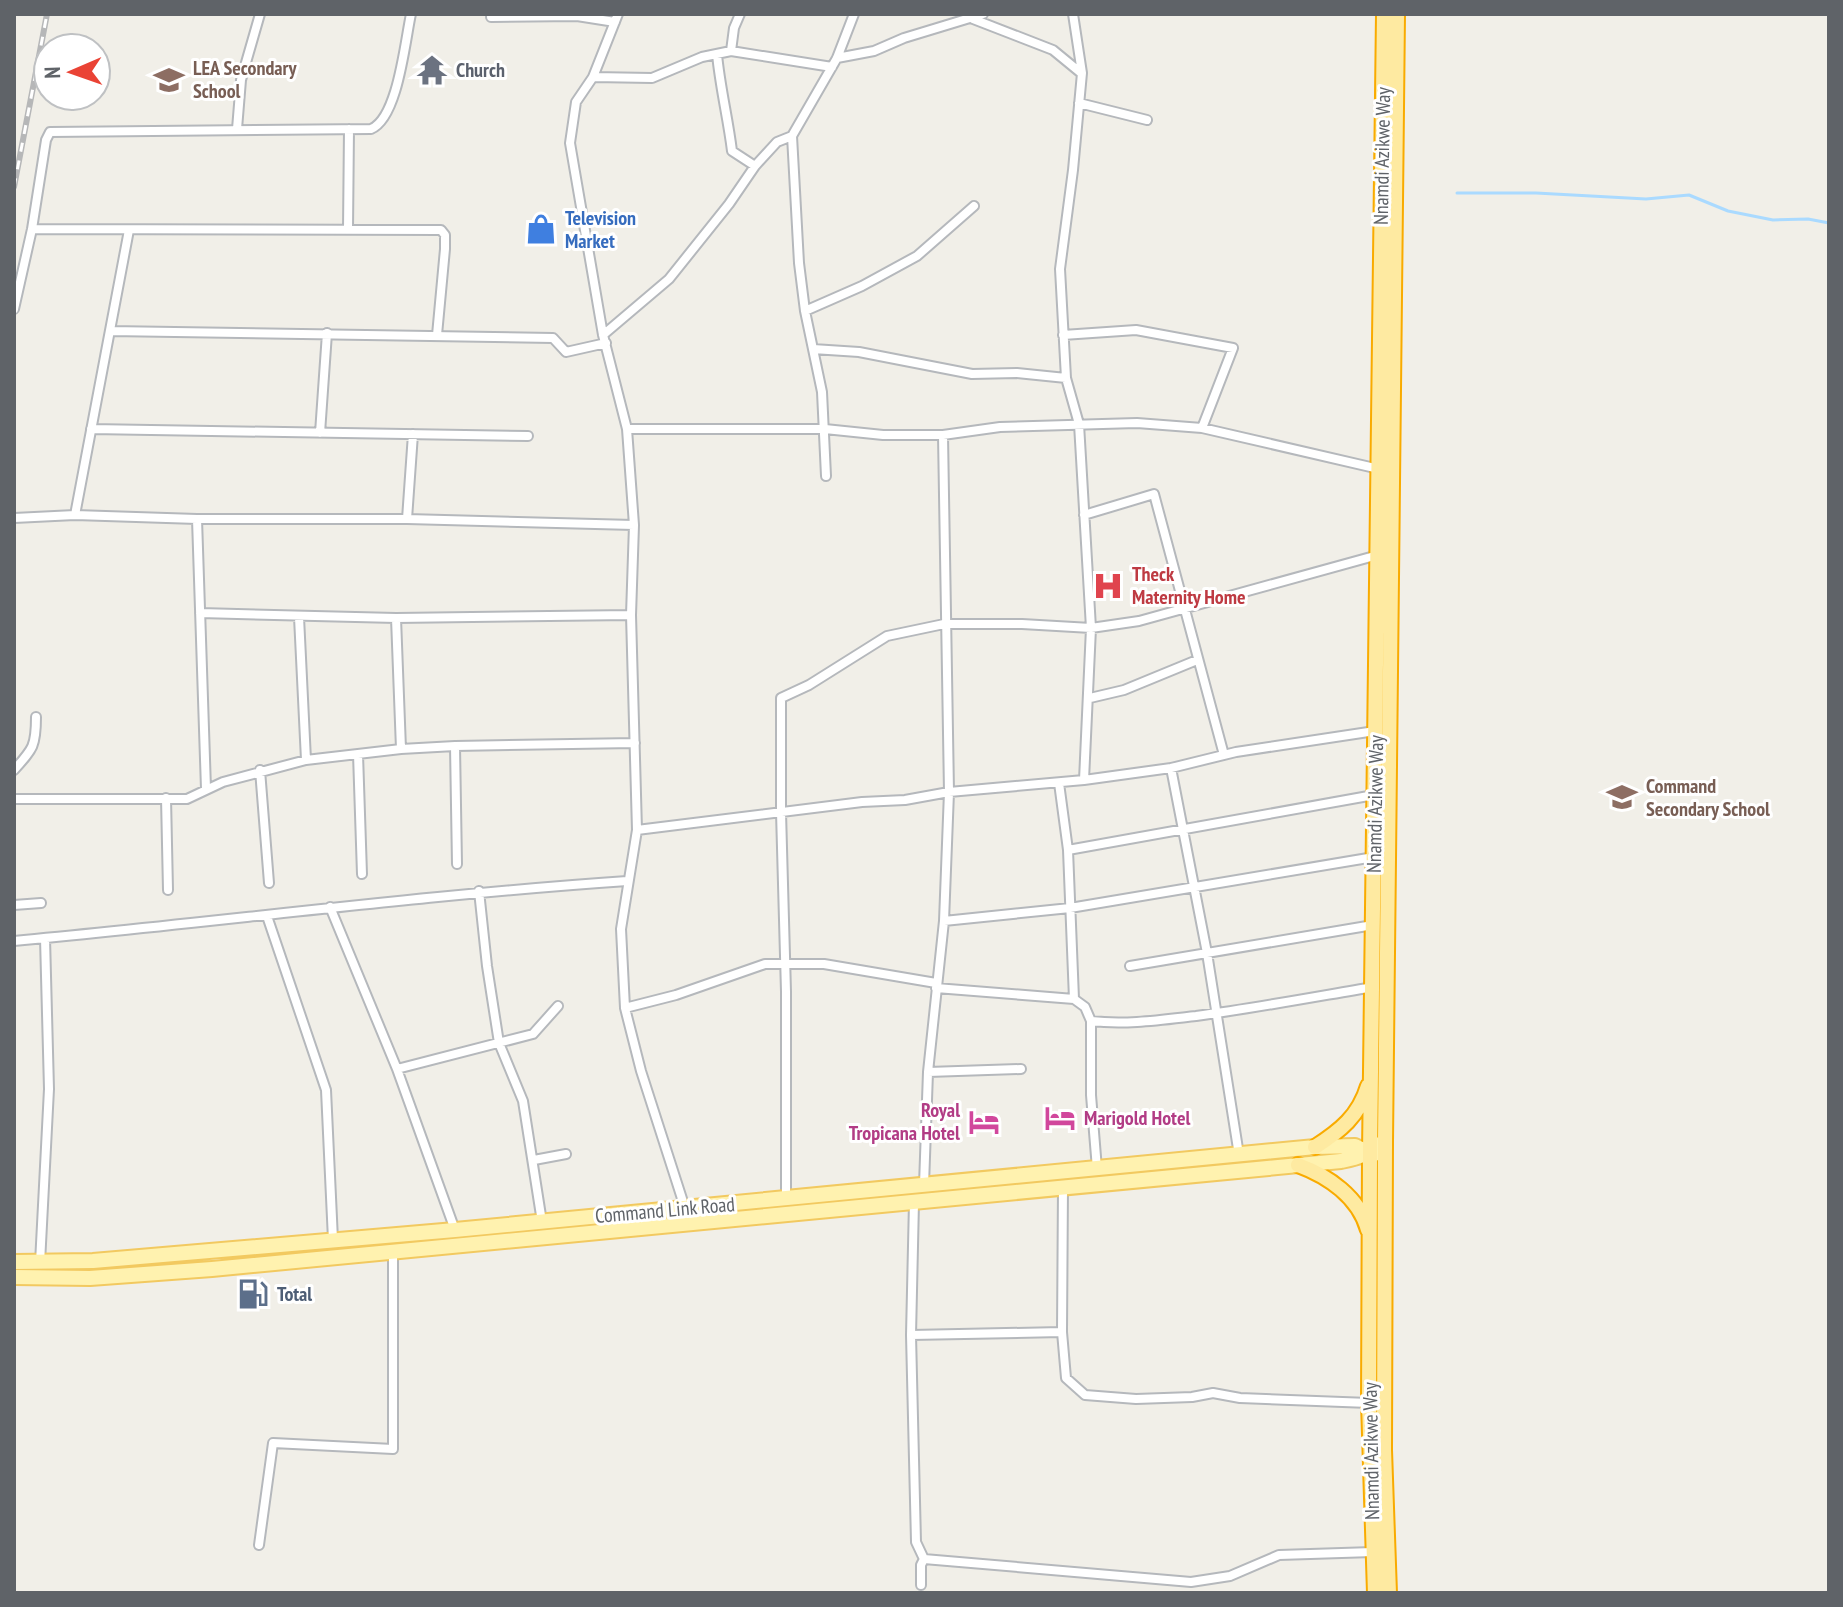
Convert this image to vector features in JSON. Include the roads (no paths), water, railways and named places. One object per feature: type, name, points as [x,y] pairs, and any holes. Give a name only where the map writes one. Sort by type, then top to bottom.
[{"type":"highway","name":"Nnamdi Azikwe Way","points":[[1375,1593],[1369,1403],[1370,1152],[1384,14]]},
{"type":"highway","name":"Nnamdi Azikwe Way","points":[[1389,1593],[1384,1450],[1385,1105],[1397,14]]},
{"type":"highway","points":[[1315,1147],[1339,1132],[1356,1112],[1367,1090],[1372,1062]]},
{"type":"highway","points":[[1298,1165],[1328,1180],[1351,1199],[1366,1223],[1371,1252]]},
{"type":"main road","points":[[1385,1105],[1382,1130],[1370,1152],[1381,1166],[1385,1180]]},
{"type":"main road","name":"Command Link Road","points":[[14,1277],[90,1278],[393,1251],[842,1200],[924,1186],[1315,1147],[1355,1146],[1370,1152]]},
{"type":"main road","name":"Command Link Road","points":[[14,1262],[93,1261],[786,1200],[914,1201],[1298,1165],[1357,1158],[1370,1152]]},
{"type":"street","points":[[237,129],[241,80],[260,14]]},
{"type":"street","points":[[14,309],[50,132],[371,129],[383,120],[395,96],[411,14]]},
{"type":"street","points":[[731,51],[734,28],[740,14]]},
{"type":"street","points":[[826,476],[822,392],[805,311],[799,263],[792,136],[834,63],[854,14]]},
{"type":"street","points":[[593,77],[652,78],[702,57],[731,51],[834,63],[983,14]]},
{"type":"street","points":[[1073,14],[1082,73],[1060,269],[1066,378],[1079,424],[1091,628],[1084,780]]},
{"type":"street","points":[[491,17],[617,18],[593,77],[576,102],[570,143],[604,339],[627,429],[634,525],[631,615],[637,830],[621,929],[625,1008],[641,1071],[685,1208]]},
{"type":"street","points":[[972,19],[1053,50],[1082,73]]},
{"type":"street","points":[[717,54],[732,151],[755,166]]},
{"type":"street","points":[[1079,103],[1147,120]]},
{"type":"street","points":[[348,229],[349,129]]},
{"type":"street","points":[[110,331],[553,338],[566,352],[604,339],[669,279],[755,166],[777,142],[792,136]]},
{"type":"street","points":[[805,311],[862,286],[917,256],[974,206]]},
{"type":"street","points":[[32,229],[441,230],[445,235],[445,249],[437,335]]},
{"type":"street","points":[[75,515],[129,230]]},
{"type":"street","points":[[1063,335],[1136,330],[1233,348],[1202,428]]},
{"type":"street","points":[[320,433],[327,333]]},
{"type":"street","points":[[813,349],[859,352],[972,374],[1017,373],[1066,378]]},
{"type":"street","points":[[627,429],[825,429],[883,435],[943,435],[1000,427],[1137,423],[1202,428],[1379,469]]},
{"type":"street","points":[[91,429],[528,436]]},
{"type":"street","points":[[407,519],[413,434]]},
{"type":"street","points":[[924,1186],[928,1072],[944,921],[949,792],[943,435]]},
{"type":"street","points":[[1084,515],[1154,494],[1224,755]]},
{"type":"street","points":[[14,518],[75,515],[634,525]]},
{"type":"street","points":[[197,519],[206,789]]},
{"type":"street","points":[[786,1200],[781,698],[809,685],[887,636],[944,624],[1091,628],[1139,621],[1378,555]]},
{"type":"street","points":[[200,613],[396,618],[631,615]]},
{"type":"street","points":[[299,617],[306,760]]},
{"type":"street","points":[[396,618],[401,749]]},
{"type":"street","points":[[1090,698],[1124,690],[1197,660]]},
{"type":"street","points":[[14,770],[36,743],[36,717]]},
{"type":"street","points":[[637,830],[862,802],[905,800],[949,792],[1084,780],[1171,768],[1224,755],[1375,731]]},
{"type":"street","points":[[14,799],[187,799],[260,770],[306,760],[455,746],[635,743]]},
{"type":"street","points":[[455,746],[457,864]]},
{"type":"street","points":[[358,754],[362,874]]},
{"type":"street","points":[[1171,768],[1207,953],[1239,1156]]},
{"type":"street","points":[[260,770],[269,883]]},
{"type":"street","points":[[1059,783],[1068,850],[1074,999]]},
{"type":"street","points":[[1068,850],[1375,795]]},
{"type":"street","points":[[166,798],[168,890]]},
{"type":"street","points":[[944,921],[1070,908],[1374,857]]},
{"type":"street","points":[[14,941],[479,891],[627,881]]},
{"type":"street","points":[[479,891],[499,1043],[523,1101],[542,1222]]},
{"type":"street","points":[[14,905],[41,903]]},
{"type":"street","points":[[330,907],[397,1069],[455,1230]]},
{"type":"street","points":[[267,916],[326,1090],[333,1240]]},
{"type":"street","points":[[1130,966],[1373,925]]},
{"type":"street","points":[[40,1263],[49,1089],[45,938]]},
{"type":"street","points":[[625,1008],[676,995],[765,964],[824,964],[936,985],[1074,999],[1085,1007],[1091,1021],[1091,1095],[1097,1169]]},
{"type":"street","points":[[1091,1021],[1114,1024],[1143,1022],[1373,987]]},
{"type":"street","points":[[397,1069],[533,1034],[558,1006]]},
{"type":"street","points":[[928,1072],[1021,1069]]},
{"type":"street","points":[[534,1160],[566,1154]]},
{"type":"street","points":[[1063,1187],[1062,1332],[1066,1378],[1085,1395],[1136,1399],[1213,1393],[1240,1398],[1369,1403]]},
{"type":"street","points":[[914,1201],[911,1335],[916,1542],[924,1559]]},
{"type":"street","points":[[259,1545],[273,1443],[393,1449],[393,1251]]},
{"type":"street","points":[[911,1335],[1062,1332]]},
{"type":"street","points":[[924,1559],[1191,1582],[1230,1576],[1279,1555],[1373,1552]]},
{"type":"street","points":[[921,1585],[924,1559]]},
{"type":"waterway","points":[[1457,193],[1536,193],[1646,199],[1689,195],[1728,211],[1773,220],[1808,219],[1829,223]]},
{"type":"railway","points":[[14,187],[47,14]]},
{"type":"place","name":"Church","points":[[432,70]]},
{"type":"place","name":"LEA Secondary School","points":[[169,80]]},
{"type":"place","name":"Television Market","points":[[541,229]]},
{"type":"place","name":"Theck Maternity Home","points":[[1108,586]]},
{"type":"place","name":"Command Secondary School","points":[[1622,797]]},
{"type":"place","name":"Marigold Hotel","points":[[1060,1118]]},
{"type":"place","name":"Royal Tropicana Hotel","points":[[984,1122]]},
{"type":"place","name":"Total","points":[[253,1294]]}]
